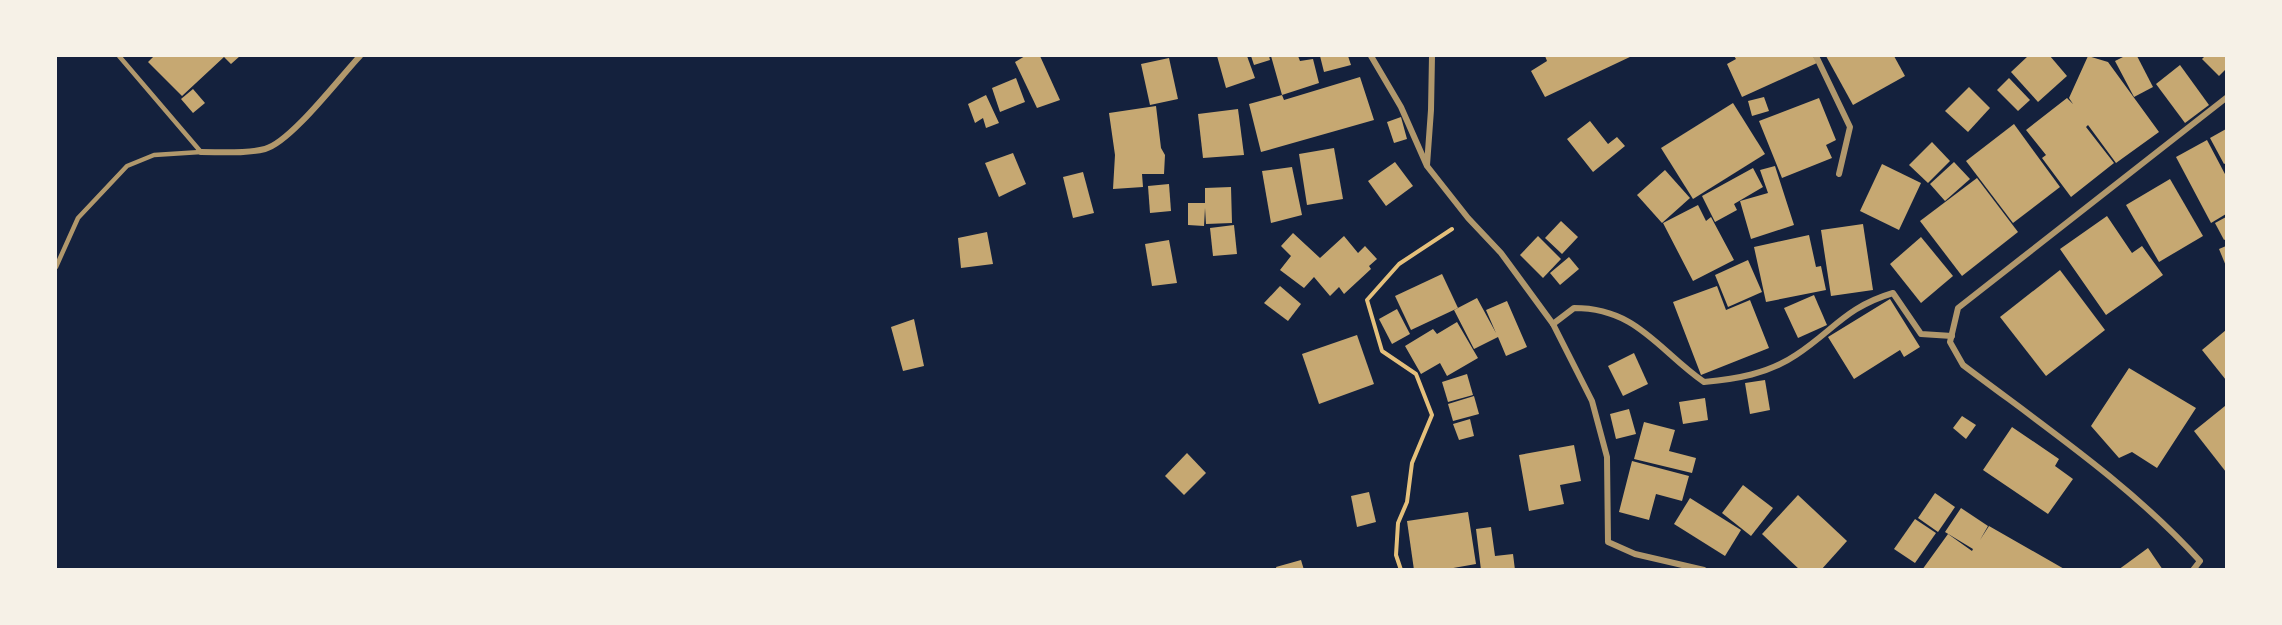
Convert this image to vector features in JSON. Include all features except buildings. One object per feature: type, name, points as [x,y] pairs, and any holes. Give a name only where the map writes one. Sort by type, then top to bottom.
[{"type":"street","points":[[201,152],[240,152],[268,148],[294,129],[360,56]]},
{"type":"street","points":[[1371,56],[1401,107],[1427,166],[1468,218],[1501,252],[1553,324],[1592,401],[1607,457],[1608,542],[1635,554],[1704,570]]},
{"type":"street","points":[[1427,166],[1432,56]]},
{"type":"street","points":[[1816,56],[1850,127],[1839,174]]},
{"type":"street","points":[[2193,570],[2200,561],[2166,524],[2125,488],[1963,365],[1950,342],[1958,308],[2226,98]]},
{"type":"street","points":[[1553,324],[1574,308],[1606,312],[1630,320],[1681,366],[1704,382],[1731,379],[1765,371],[1795,356],[1844,315],[1871,300],[1893,293],[1921,334],[1952,336]]},
{"type":"lane","points":[[119,56],[201,152]]},
{"type":"lane","points":[[56,267],[78,218],[127,166],[154,154],[201,152]]},
{"type":"path","points":[[1401,570],[1396,555],[1398,523],[1407,502],[1412,463],[1432,416],[1416,374],[1382,351],[1367,300],[1399,264],[1468,218]]}]
